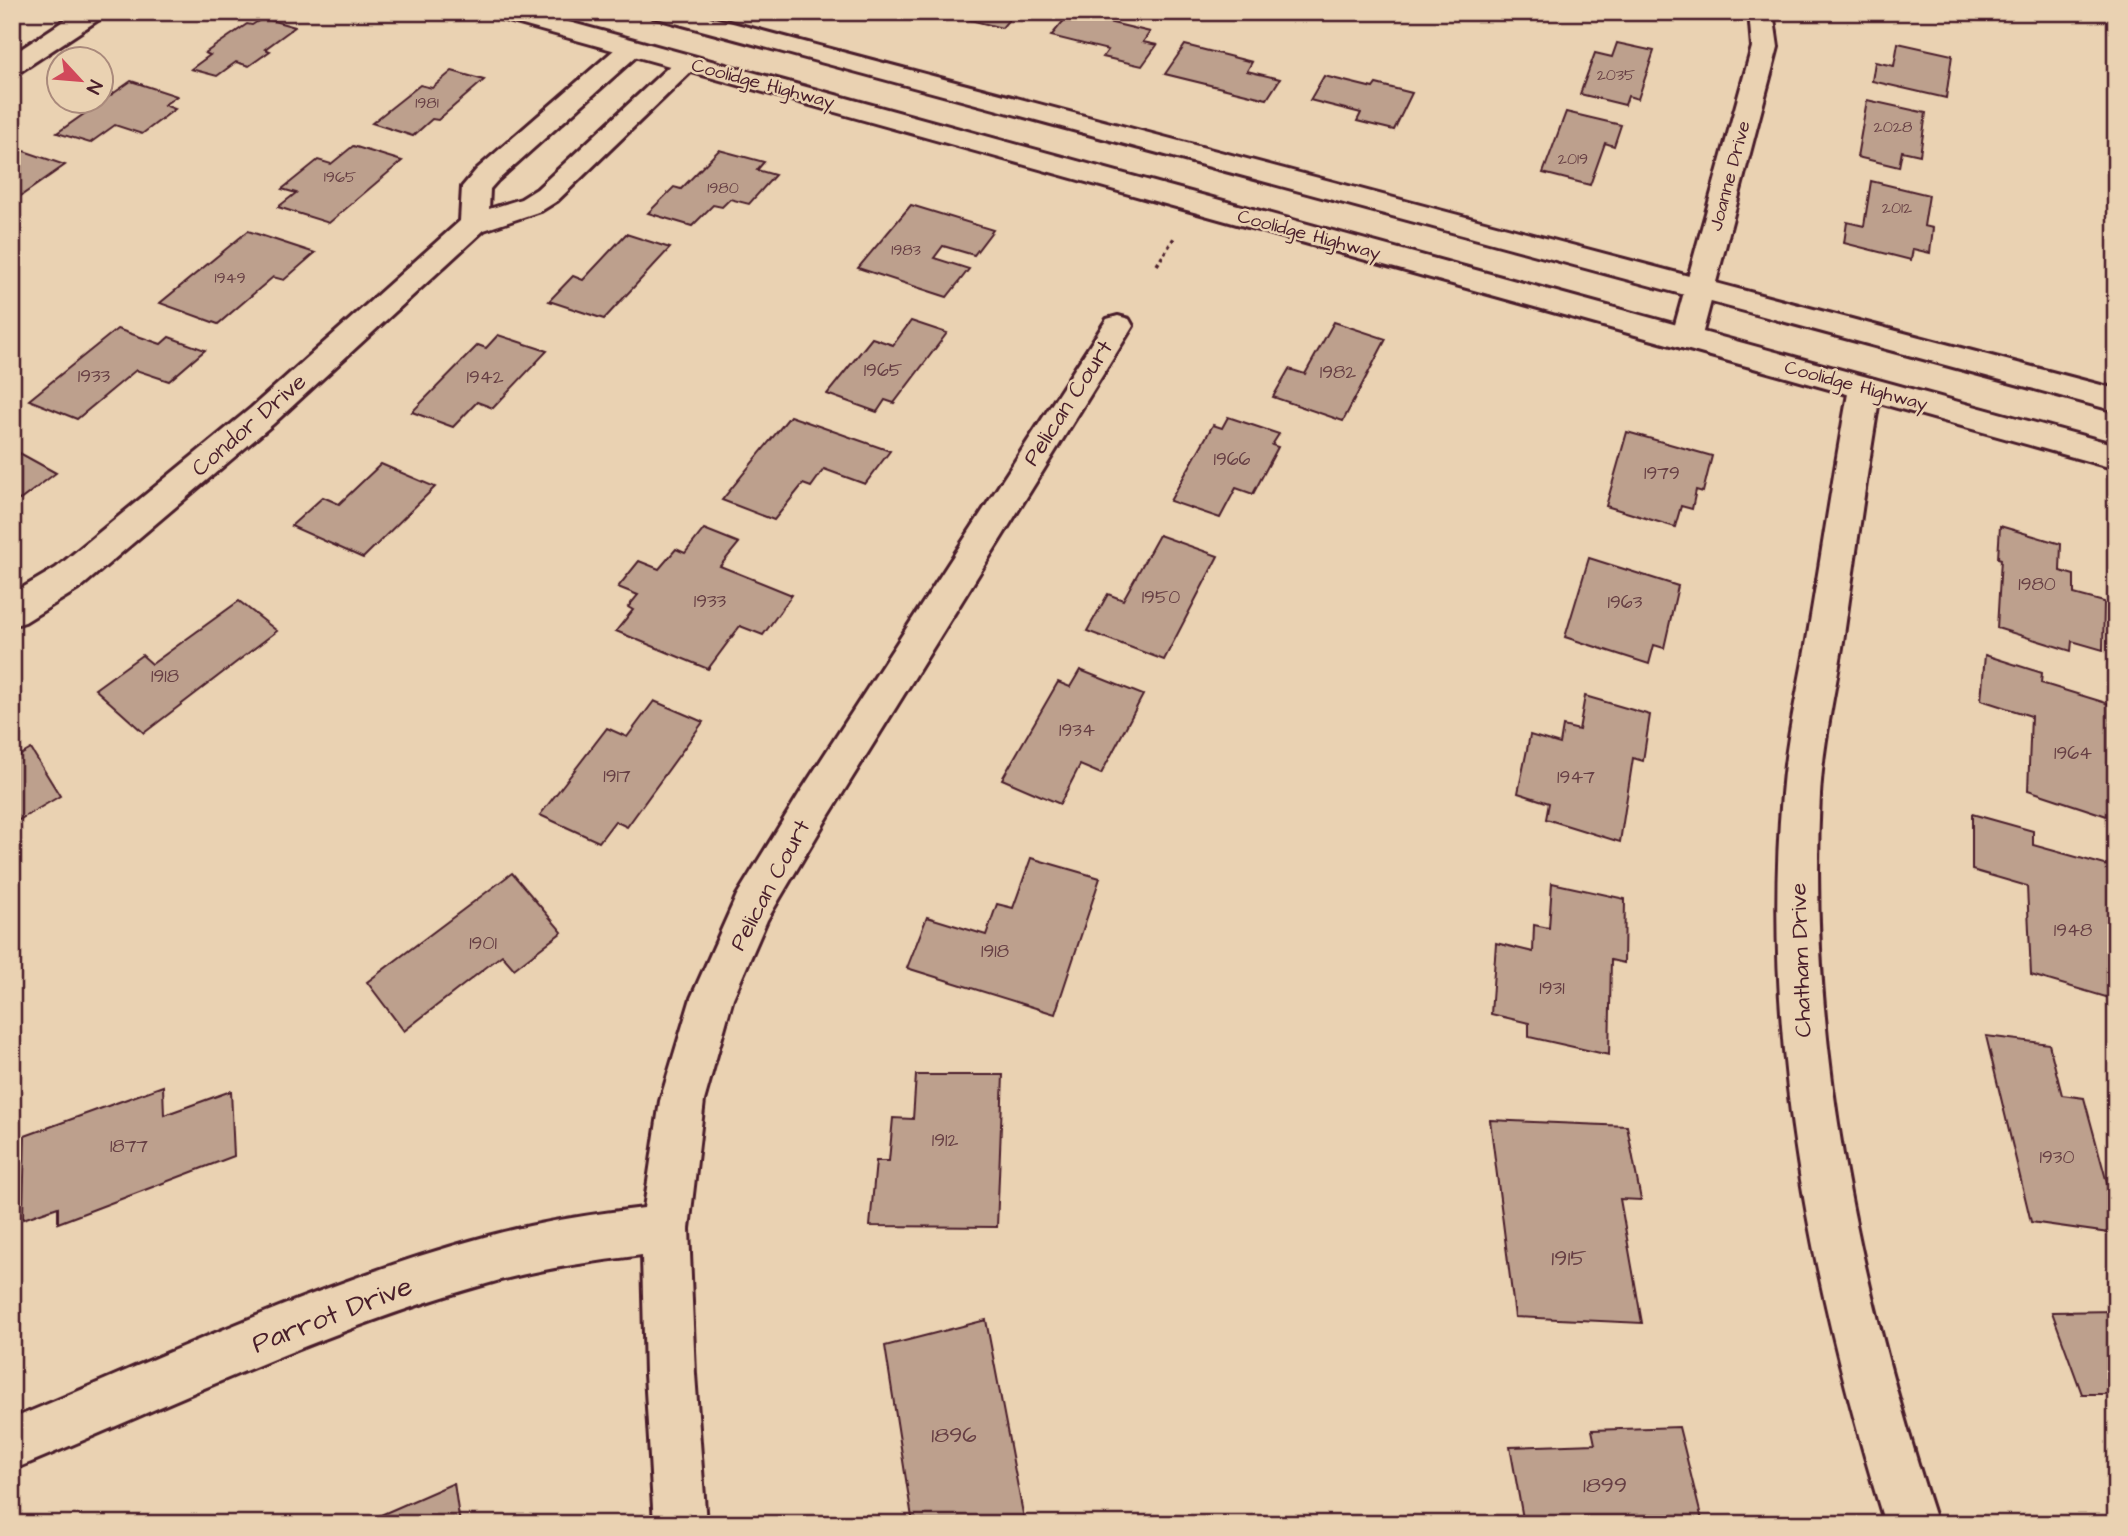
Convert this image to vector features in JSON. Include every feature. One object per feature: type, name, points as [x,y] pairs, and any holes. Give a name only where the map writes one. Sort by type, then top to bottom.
[{"type":"street","name":"Coolidge Highway","points":[[503,12],[2116,457]]},
{"type":"street","name":"Coolidge Highway","points":[[662,12],[2116,400]]},
{"type":"street","name":"Joanne Drive","points":[[1686,339],[1765,47],[1761,12]]},
{"type":"street","points":[[12,66],[89,15]]},
{"type":"street","points":[[474,224],[476,187],[631,48]]},
{"type":"street","name":"Condor Drive","points":[[12,612],[68,578],[231,441],[474,224],[531,205],[547,195],[687,63]]},
{"type":"street","name":"Pelican Court","points":[[680,1524],[670,1374],[665,1229],[682,1101],[712,998],[752,908],[836,769],[1118,326]]},
{"type":"street","name":"Chatham Drive","points":[[1865,388],[1801,793],[1797,905],[1801,1022],[1820,1170],[1854,1328],[1911,1524]]},
{"type":"street","name":"Parrot Drive","points":[[12,1445],[293,1329],[463,1266],[589,1238],[665,1229]]},
{"type":"path","points":[[1157,265],[1174,238]]},
{"type":"building","points":[[938,12],[1015,12],[1002,28]]},
{"type":"building","points":[[1070,13],[1150,32],[1143,42],[1157,45],[1142,66],[1103,57],[1108,50],[1051,36]]},
{"type":"building","points":[[263,18],[295,27],[265,49],[270,51],[249,66],[236,62],[217,76],[191,69],[210,55],[205,53],[247,24],[252,25]]},
{"type":"building","points":[[1617,43],[1654,51],[1638,99],[1628,96],[1625,105],[1580,94],[1595,53],[1612,57]]},
{"type":"building","points":[[1898,43],[1952,55],[1946,98],[1872,81],[1875,62],[1894,66]]},
{"type":"building","points":[[1185,45],[1252,62],[1247,71],[1280,79],[1267,99],[1165,74]]},
{"type":"building","points":[[452,71],[484,80],[438,120],[432,119],[413,136],[372,123],[420,85],[432,88]]},
{"type":"building","points":[[1324,76],[1373,88],[1376,84],[1412,93],[1394,130],[1357,121],[1361,113],[1310,100]]},
{"type":"building","points":[[131,81],[177,96],[164,105],[175,109],[142,134],[115,125],[90,143],[57,133],[81,116],[116,116],[116,92]]},
{"type":"building","points":[[1867,100],[1926,113],[1920,155],[1902,151],[1899,167],[1857,157]]},
{"type":"building","points":[[1566,112],[1621,125],[1614,146],[1605,143],[1590,185],[1543,173]]},
{"type":"building","points":[[353,146],[402,161],[329,223],[278,207],[296,193],[282,189],[318,160],[331,164]]},
{"type":"building","points":[[12,147],[65,165],[12,202]]},
{"type":"building","points":[[719,150],[764,162],[757,170],[775,175],[749,204],[730,199],[722,207],[713,205],[692,226],[648,213],[674,187],[681,189]]},
{"type":"building","points":[[1871,181],[1929,195],[1924,226],[1933,228],[1930,253],[1913,249],[1911,260],[1844,243],[1847,222],[1864,226]]},
{"type":"building","points":[[911,205],[993,230],[974,255],[943,246],[934,258],[969,269],[947,297],[858,268]]},
{"type":"building","points":[[248,231],[315,253],[284,280],[273,277],[218,324],[160,303]]},
{"type":"building","points":[[626,234],[670,248],[604,319],[549,301],[573,276],[583,280]]},
{"type":"building","points":[[911,321],[947,333],[894,403],[885,400],[877,412],[827,394],[872,338],[893,345]]},
{"type":"building","points":[[1334,322],[1386,339],[1343,421],[1273,397],[1289,369],[1305,374]]},
{"type":"building","points":[[117,329],[161,344],[169,337],[205,350],[169,381],[136,370],[77,419],[29,400]]},
{"type":"building","points":[[498,335],[547,351],[493,408],[477,402],[453,427],[412,412],[478,345],[486,348]]},
{"type":"building","points":[[790,416],[890,451],[865,484],[824,469],[811,487],[803,484],[774,520],[722,500]]},
{"type":"building","points":[[1228,417],[1279,434],[1272,445],[1278,447],[1253,494],[1236,488],[1220,518],[1170,501],[1213,425],[1222,428]]},
{"type":"building","points":[[1627,432],[1712,456],[1703,492],[1696,490],[1692,509],[1681,506],[1675,527],[1606,506]]},
{"type":"building","points":[[16,451],[56,473],[20,500],[15,498],[12,501],[12,454]]},
{"type":"building","points":[[381,464],[435,487],[363,558],[291,526],[323,497],[339,504]]},
{"type":"building","points":[[2000,526],[2061,544],[2060,571],[2074,575],[2074,594],[2104,602],[2103,650],[2072,641],[2071,651],[1997,628]]},
{"type":"building","points":[[704,529],[739,543],[720,566],[792,595],[763,635],[740,626],[708,669],[616,631],[633,610],[628,607],[638,595],[618,587],[639,561],[659,569],[676,549],[685,553]]},
{"type":"building","points":[[1159,535],[1218,556],[1164,660],[1087,631],[1108,594],[1123,600]]},
{"type":"building","points":[[1589,558],[1678,586],[1664,648],[1654,645],[1649,664],[1565,637]]},
{"type":"building","points":[[239,601],[277,631],[144,733],[95,689],[142,655],[152,664]]},
{"type":"building","points":[[1985,655],[2042,673],[2041,683],[2116,706],[2116,819],[2028,790],[2031,716],[1981,700]]},
{"type":"building","points":[[1080,670],[1143,695],[1101,774],[1080,765],[1060,804],[1002,779],[1058,682],[1070,687]]},
{"type":"building","points":[[1585,696],[1650,715],[1643,761],[1633,758],[1620,842],[1546,819],[1549,803],[1518,793],[1530,735],[1560,744],[1563,726],[1579,730]]},
{"type":"building","points":[[654,701],[703,722],[627,827],[615,821],[599,842],[540,815],[607,728],[627,737]]},
{"type":"building","points":[[31,749],[60,796],[12,824],[12,760]]},
{"type":"building","points":[[1972,814],[2033,831],[2033,845],[2116,868],[2116,1000],[2031,975],[2027,886],[1972,870]]},
{"type":"building","points":[[1031,858],[1100,878],[1055,1014],[907,968],[927,917],[986,935],[997,904],[1013,908]]},
{"type":"building","points":[[512,873],[562,932],[514,969],[502,955],[404,1031],[367,982]]},
{"type":"building","points":[[1552,883],[1625,899],[1624,963],[1611,960],[1609,1055],[1529,1037],[1529,1023],[1491,1014],[1496,943],[1533,952],[1534,925],[1549,928]]},
{"type":"building","points":[[1986,1036],[2049,1044],[2062,1095],[2084,1098],[2116,1216],[2116,1234],[2031,1222]]},
{"type":"building","points":[[916,1075],[1003,1075],[997,1227],[870,1226],[876,1161],[889,1161],[893,1118],[913,1119]]},
{"type":"building","points":[[163,1086],[164,1115],[231,1091],[234,1156],[58,1223],[58,1207],[23,1219],[25,1136]]},
{"type":"building","points":[[1490,1120],[1627,1126],[1641,1200],[1620,1199],[1642,1323],[1515,1317]]},
{"type":"building","points":[[2116,1311],[2116,1412],[2109,1394],[2082,1394],[2052,1312]]},
{"type":"building","points":[[986,1320],[1025,1524],[913,1524],[885,1346]]},
{"type":"building","points":[[1679,1427],[1703,1524],[1524,1524],[1510,1447],[1595,1444],[1592,1430]]},
{"type":"building","points":[[454,1483],[460,1524],[374,1524],[374,1518]]}]
